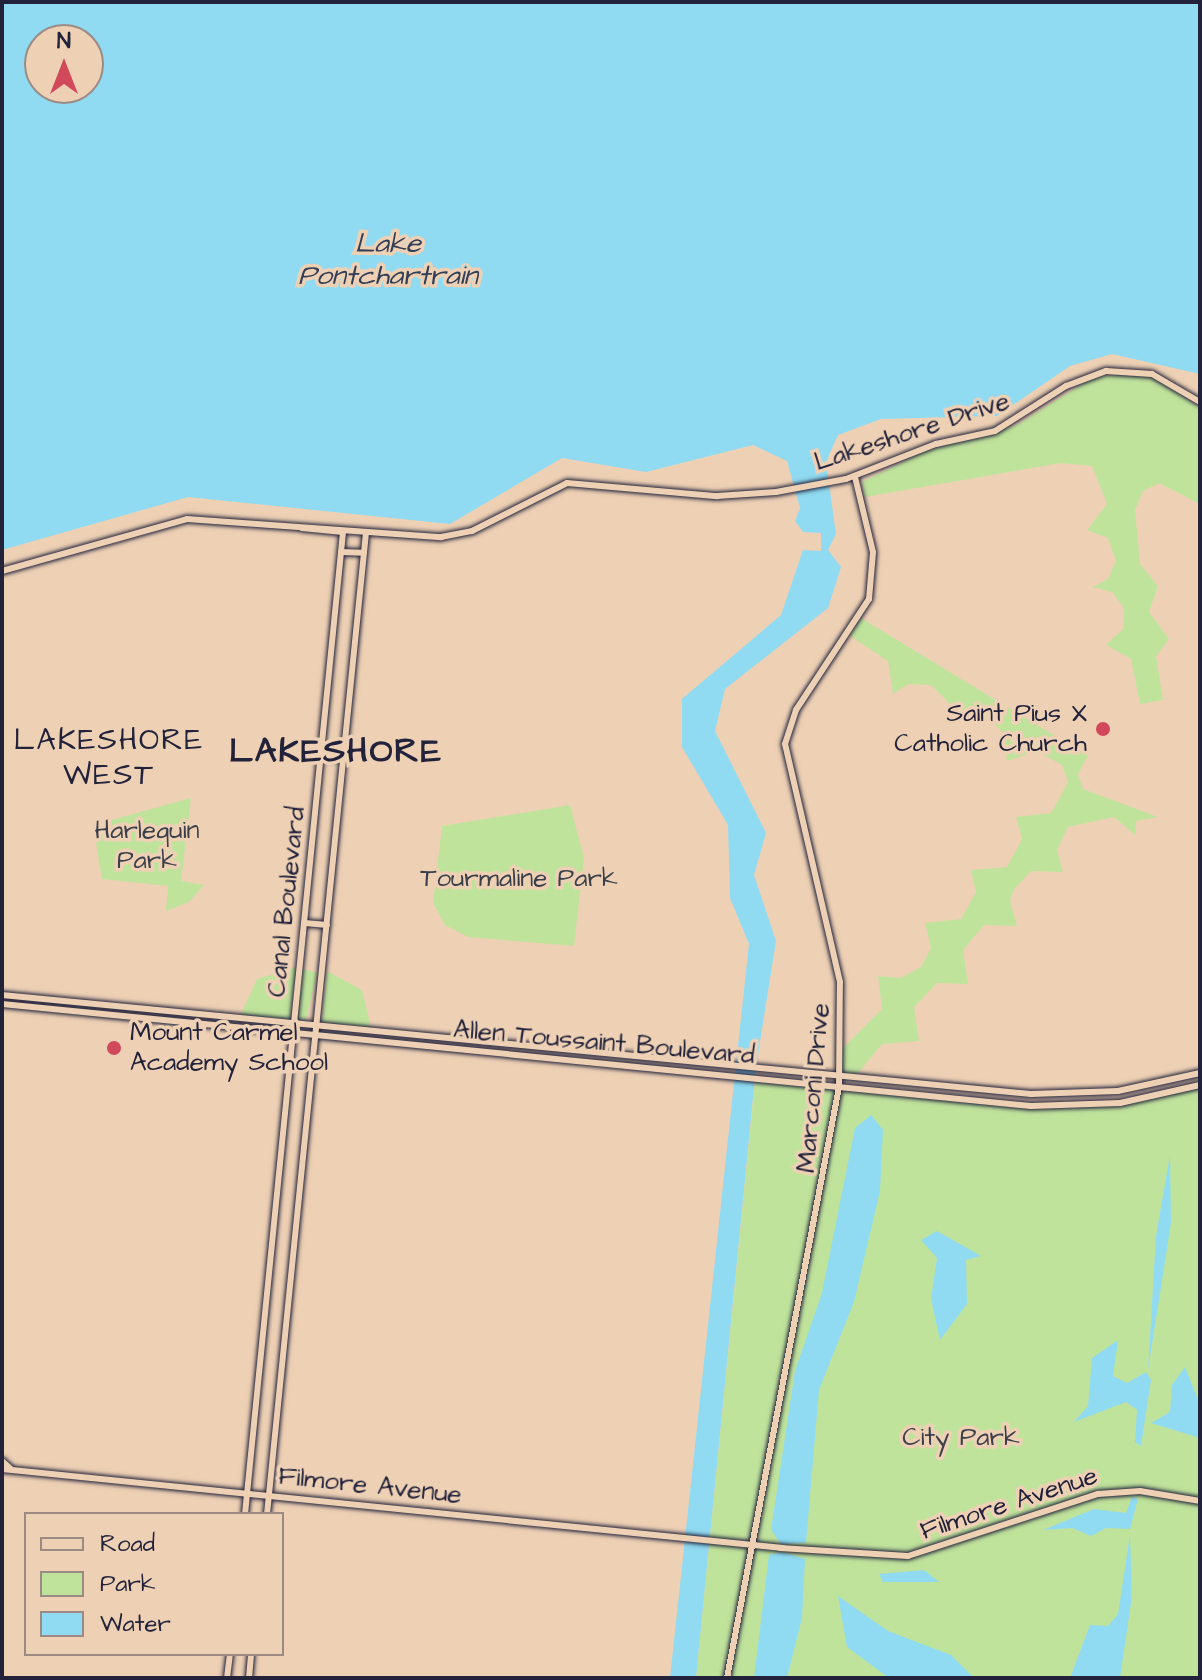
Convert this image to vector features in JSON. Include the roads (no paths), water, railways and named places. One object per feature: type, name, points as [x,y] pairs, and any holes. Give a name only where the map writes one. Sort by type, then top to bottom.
[{"type":"street","name":"Lakeshore Drive","points":[[2,571],[168,522],[230,519],[343,532],[456,535],[536,493],[582,481],[717,496],[793,489],[855,477],[936,444],[1003,428],[1066,386],[1106,371],[1152,374],[1200,402]]},
{"type":"street","name":"Marconi Drive","points":[[727,1678],[748,1545],[825,1189],[839,1087],[840,982],[785,744],[796,710],[869,599],[873,552],[855,477]]},
{"type":"street","name":"Canal Boulevard","points":[[245,1512],[343,532]]},
{"type":"street","name":"Canal Boulevard","points":[[267,1512],[366,533]]},
{"type":"street","points":[[341,552],[364,553]]},
{"type":"street","points":[[321,756],[344,759]]},
{"type":"street","points":[[305,923],[327,925]]},
{"type":"street","name":"Allen Toussaint Boulevard","points":[[2,995],[198,1019]]},
{"type":"street","name":"Allen Toussaint Boulevard","points":[[2,1004],[262,1025],[728,1073],[840,1075],[1003,1092],[1118,1091],[1200,1073]]},
{"type":"street","name":"Allen Toussaint Boulevard","points":[[759,1075],[839,1087],[1003,1104],[1120,1103],[1200,1085]]},
{"type":"street","points":[[874,1091],[875,1079]]},
{"type":"street","points":[[1118,1091],[1120,1103]]},
{"type":"street","points":[[1003,1092],[1003,1104]]},
{"type":"street","points":[[2,1461],[11,1469]]},
{"type":"street","name":"Filmore Avenue","points":[[2,1469],[723,1543],[908,1556],[1098,1494],[1140,1491],[1200,1501]]},
{"type":"street","points":[[227,1678],[230,1656]]},
{"type":"street","points":[[249,1678],[251,1656]]},
{"type":"water","name":"Lake Pontchartrain","points":[[2,2],[1200,2],[1200,374],[1112,354],[1070,366],[997,416],[881,419],[838,435],[826,462],[836,534],[828,550],[841,567],[828,608],[725,689],[715,731],[766,833],[754,875],[776,941],[756,1067],[696,1678],[670,1678],[749,944],[730,898],[728,825],[682,747],[682,699],[781,615],[803,550],[821,551],[821,533],[803,532],[795,521],[800,508],[787,461],[753,445],[646,472],[562,458],[450,524],[188,497],[2,550]]},
{"type":"water","points":[[871,1115],[883,1130],[880,1191],[854,1302],[819,1390],[806,1543],[781,1544],[771,1530],[795,1371],[822,1293],[855,1128]]},
{"type":"water","points":[[1170,1155],[1171,1223],[1148,1370],[1156,1236]]},
{"type":"water","points":[[937,1231],[981,1256],[966,1260],[967,1304],[940,1340],[931,1299],[937,1258],[921,1240]]},
{"type":"water","points":[[1118,1340],[1113,1376],[1127,1383],[1146,1372],[1151,1380],[1141,1446],[1135,1442],[1137,1410],[1126,1402],[1074,1422],[1088,1406],[1092,1358]]},
{"type":"water","points":[[1185,1367],[1200,1405],[1200,1438],[1151,1423],[1170,1412],[1172,1385]]},
{"type":"water","points":[[1132,1497],[1138,1499],[1130,1529],[1106,1528],[1091,1536],[1072,1528],[1043,1530],[1094,1509],[1126,1513]]},
{"type":"water","points":[[1130,1535],[1132,1596],[1120,1678],[1070,1678],[1090,1625],[1108,1626],[1118,1614]]},
{"type":"water","points":[[782,1552],[805,1559],[802,1618],[787,1678],[754,1678],[769,1555]]},
{"type":"water","points":[[924,1570],[939,1582],[883,1582],[879,1574]]},
{"type":"water","points":[[838,1596],[888,1631],[951,1655],[974,1678],[889,1678],[847,1647]]},
{"type":"place","name":"Saint Pius X Catholic Church","points":[[1103,729]]},
{"type":"place","name":"Mount Carmel Academy School","points":[[114,1048]]},
{"type":"district","name":"LAKESHORE","points":[[336,752]]},
{"type":"district","name":"LAKESHORE WEST","points":[[109,757]]},
{"type":"park label","name":"Harlequin Park","points":[[147,846]]},
{"type":"park label","name":"Tourmaline Park","points":[[519,879]]},
{"type":"park label","name":"City Park","points":[[961,1438]]}]
